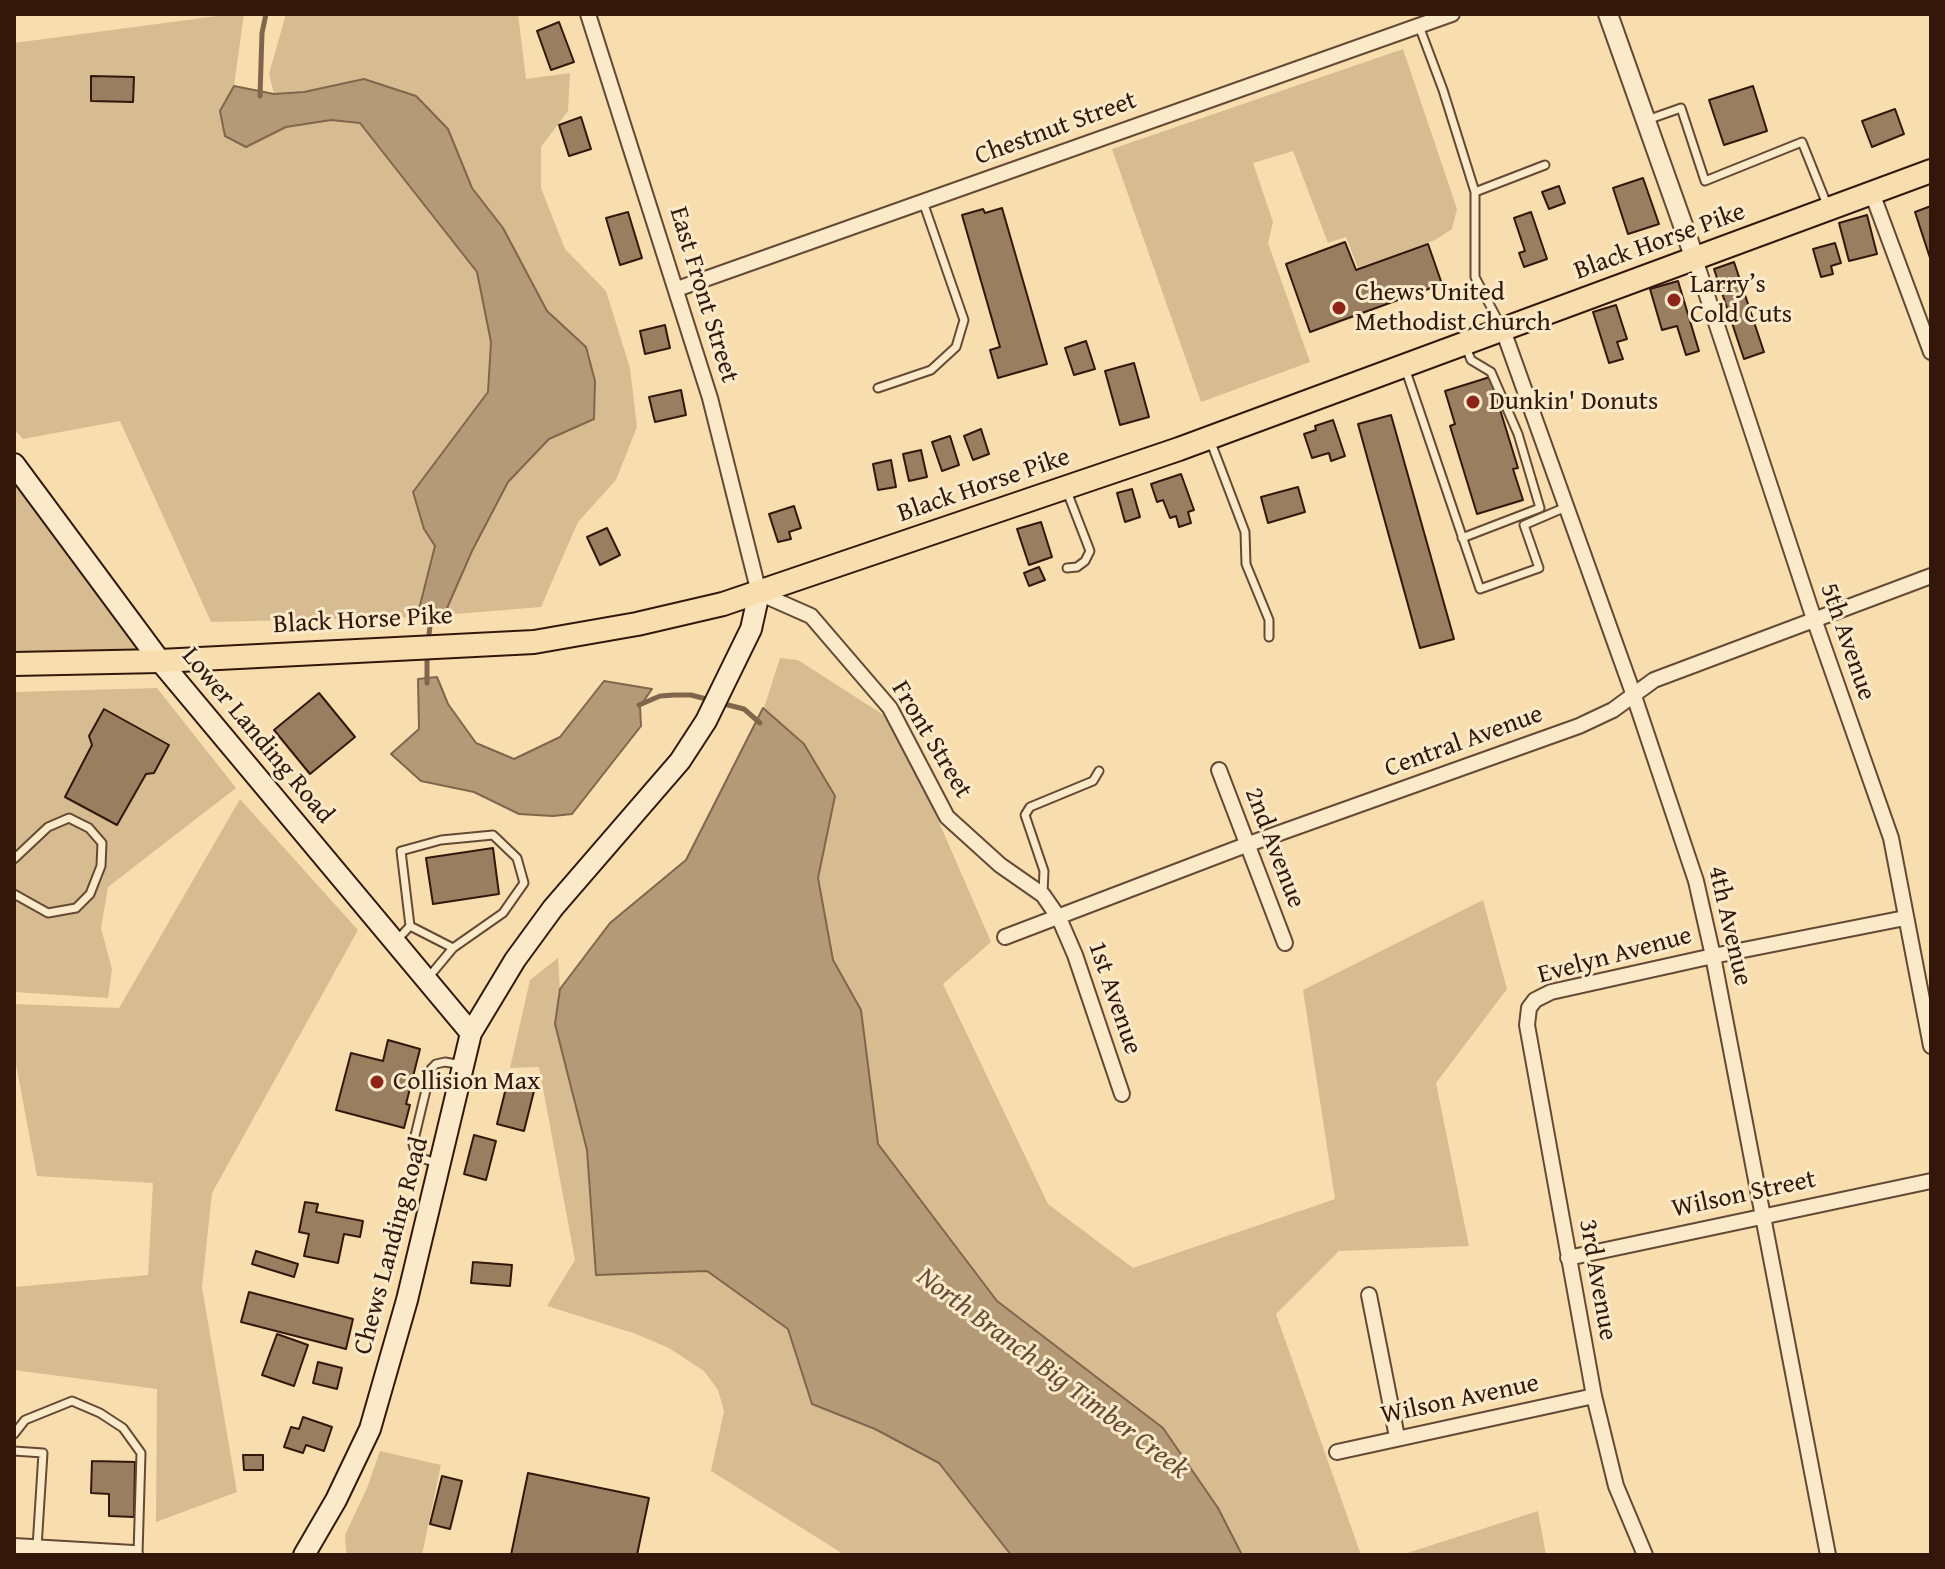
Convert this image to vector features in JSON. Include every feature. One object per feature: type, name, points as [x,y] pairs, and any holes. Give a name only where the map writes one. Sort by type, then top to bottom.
[{"type":"main road","name":"Black Horse Pike","points":[[14,664],[160,661],[534,642],[647,622],[759,593],[1209,438],[1931,171]]},
{"type":"main road","name":"Lower Landing Road","points":[[14,464],[160,661],[471,1033]]},
{"type":"main road","name":"Chews Landing Road","points":[[304,1555],[336,1500],[370,1429],[441,1165],[471,1033],[515,960],[553,908],[680,761],[706,721],[751,629],[759,593]]},
{"type":"street","name":"East Front Street","points":[[588,14],[710,398],[759,593]]},
{"type":"street","name":"Chestnut Street","points":[[677,289],[1452,14]]},
{"type":"street","points":[[1611,15],[1695,259]]},
{"type":"street","points":[[1872,193],[1931,352]]},
{"type":"street","name":"5th Avenue","points":[[1695,259],[1814,619],[1891,838],[1931,1046]]},
{"type":"street","name":"4th Avenue","points":[[1503,330],[1633,693],[1696,881],[1828,1555]]},
{"type":"street","name":"Central Avenue","points":[[1005,937],[1246,845],[1579,726],[1613,710],[1654,680],[1931,576]]},
{"type":"street","name":"Front Street","points":[[759,593],[811,616],[890,708],[947,817],[1000,865],[1043,895],[1059,918]]},
{"type":"street","name":"2nd Avenue","points":[[1219,770],[1285,943]]},
{"type":"street","name":"1st Avenue","points":[[1059,918],[1075,955],[1122,1094]]},
{"type":"street","name":"Evelyn Avenue","points":[[1529,1008],[1535,1000],[1551,992],[1905,918]]},
{"type":"street","name":"3rd Avenue","points":[[1529,1008],[1527,1025],[1594,1396],[1616,1486],[1645,1555]]},
{"type":"street","name":"Wilson Street","points":[[1568,1258],[1931,1181]]},
{"type":"street","points":[[1369,1295],[1397,1437]]},
{"type":"street","name":"Wilson Avenue","points":[[1337,1452],[1594,1396]]},
{"type":"street","points":[[14,1548],[135,1555]]},
{"type":"lane","points":[[1419,26],[1475,192],[1475,277],[1503,330]]},
{"type":"lane","points":[[1646,121],[1681,108],[1705,181],[1802,142],[1829,209]]},
{"type":"lane","points":[[1475,192],[1545,165]]},
{"type":"lane","points":[[878,388],[931,370],[956,347],[964,320],[923,202]]},
{"type":"lane","points":[[1465,344],[1471,360],[1491,372],[1518,434],[1540,508],[1523,520]]},
{"type":"lane","points":[[1404,366],[1480,589],[1539,568],[1523,520]]},
{"type":"lane","points":[[1209,438],[1245,532],[1246,564],[1269,620],[1269,637]]},
{"type":"lane","points":[[1065,488],[1090,551],[1085,561],[1077,567],[1067,568]]},
{"type":"lane","points":[[1462,538],[1566,507]]},
{"type":"lane","points":[[1043,895],[1044,871],[1025,815],[1030,807],[1093,781],[1099,771]]},
{"type":"lane","points":[[14,859],[48,827],[69,818],[89,828],[102,843],[101,866],[90,894],[76,908],[48,913],[14,894]]},
{"type":"lane","points":[[395,942],[410,926],[401,851],[441,840],[493,835],[517,858],[524,883],[503,913],[453,948],[426,979]]},
{"type":"lane","points":[[410,926],[453,948]]},
{"type":"lane","points":[[441,1165],[421,1158],[413,1144],[431,1069],[445,1062],[464,1065]]},
{"type":"lane","points":[[14,1434],[25,1420],[72,1401],[100,1413],[123,1428],[141,1453],[135,1555]]},
{"type":"lane","points":[[14,1451],[43,1453],[37,1549]]},
{"type":"shaded area","points":[[244,14],[234,86],[220,111],[246,147],[286,127],[331,120],[360,123],[477,272],[491,342],[488,392],[465,425],[424,529],[435,546],[417,617],[211,622],[120,421],[23,439],[14,429],[14,43]]},
{"type":"shaded area","points":[[286,14],[518,14],[526,79],[570,73],[568,111],[541,147],[541,188],[565,249],[606,291],[630,368],[637,427],[616,480],[578,522],[541,607],[444,615],[472,551],[508,482],[549,439],[594,419],[586,347],[547,311],[503,228],[472,189],[448,129],[304,92],[274,94],[269,74]]},
{"type":"shaded area","points":[[1403,49],[1457,209],[1452,229],[1435,240],[1358,268],[1346,237],[1328,243],[1293,151],[1253,163],[1273,222],[1268,243],[1310,362],[1201,402],[1112,149]]},
{"type":"shaded area","points":[[14,464],[160,661],[14,664]]},
{"type":"shaded area","points":[[780,658],[798,660],[896,723],[991,942],[943,984],[1048,1204],[1133,1268],[1335,1199],[1303,990],[1483,900],[1507,989],[1436,1083],[1469,1246],[1339,1251],[1276,1314],[1361,1555],[1242,1555],[1218,1508],[1163,1428],[997,1301],[878,1144],[861,1010],[833,960],[818,878],[835,796],[764,708]]},
{"type":"shaded area","points":[[157,688],[236,788],[108,887],[101,928],[112,969],[108,998],[14,992],[14,692]]},
{"type":"shaded area","points":[[240,799],[358,930],[212,1193],[202,1287],[237,1492],[156,1522],[157,1389],[14,1370],[14,1287],[148,1275],[153,1183],[37,1176],[14,1054],[14,1004],[119,1008]]},
{"type":"shaded area","points":[[558,958],[560,989],[555,1024],[587,1150],[596,1275],[707,1271],[788,1329],[812,1404],[875,1429],[939,1463],[1011,1555],[840,1555],[840,1552],[711,1471],[724,1411],[718,1390],[704,1371],[669,1348],[636,1334],[547,1306],[575,1260],[539,1067],[510,1068],[530,980]]},
{"type":"shaded area","points":[[380,1451],[441,1465],[422,1555],[348,1555],[346,1551],[345,1535]]},
{"type":"shaded area","points":[[1538,1511],[1546,1555],[1401,1555]]},
{"type":"water","points":[[364,79],[416,96],[448,129],[472,188],[503,228],[547,311],[586,347],[595,381],[594,419],[549,439],[508,482],[472,551],[444,615],[417,617],[435,546],[424,529],[413,492],[488,392],[491,342],[477,272],[360,123],[331,120],[286,127],[246,147],[225,136],[220,111],[234,86],[274,94],[304,92]]},
{"type":"water","points":[[437,677],[448,704],[476,743],[514,759],[560,737],[604,681],[652,689],[640,706],[641,726],[572,814],[553,816],[519,814],[474,792],[421,781],[391,754],[419,729],[418,679]]},
{"type":"water","points":[[763,708],[804,744],[835,796],[818,878],[833,960],[861,1010],[878,1144],[997,1301],[1163,1428],[1218,1508],[1242,1555],[1011,1555],[939,1463],[875,1429],[812,1404],[788,1329],[707,1271],[596,1275],[587,1150],[555,1024],[560,989],[610,923],[686,860]]},
{"type":"building","points":[[559,22],[574,62],[551,70],[537,31]]},
{"type":"building","points":[[91,76],[134,77],[133,102],[91,101]]},
{"type":"building","points":[[1753,86],[1767,131],[1724,145],[1709,100]]},
{"type":"building","points":[[1895,109],[1904,134],[1872,147],[1862,121]]},
{"type":"building","points":[[581,117],[591,149],[569,156],[559,125]]},
{"type":"building","points":[[1643,178],[1659,224],[1628,234],[1613,188]]},
{"type":"building","points":[[1559,186],[1565,203],[1549,209],[1542,192]]},
{"type":"building","points":[[1931,206],[1931,261],[1915,212]]},
{"type":"building","points":[[1002,208],[1047,364],[998,378],[990,350],[1000,347],[962,215]]},
{"type":"building","points":[[628,212],[642,258],[620,265],[606,218]]},
{"type":"building","points":[[1531,212],[1547,259],[1524,267],[1519,253],[1525,251],[1514,218]]},
{"type":"building","points":[[1867,215],[1877,254],[1849,261],[1839,223]]},
{"type":"building","name":"Chews United Methodist Church","points":[[1345,242],[1356,270],[1428,244],[1442,284],[1310,332],[1286,264]]},
{"type":"building","points":[[1835,243],[1841,263],[1831,266],[1833,274],[1821,277],[1813,249]]},
{"type":"building","points":[[1734,262],[1764,352],[1744,359],[1714,269]]},
{"type":"building","points":[[1678,281],[1699,351],[1686,355],[1677,326],[1662,330],[1650,289]]},
{"type":"building","points":[[1616,305],[1627,339],[1617,342],[1623,359],[1609,363],[1593,312]]},
{"type":"building","points":[[665,325],[670,348],[645,354],[640,331]]},
{"type":"building","points":[[1086,341],[1095,369],[1074,375],[1065,348]]},
{"type":"building","points":[[1134,363],[1149,417],[1120,425],[1105,371]]},
{"type":"building","points":[[1490,377],[1518,468],[1513,469],[1523,500],[1477,514],[1450,426],[1455,424],[1445,391]]},
{"type":"building","points":[[681,390],[686,415],[655,422],[649,397]]},
{"type":"building","points":[[1391,415],[1454,639],[1420,648],[1358,424]]},
{"type":"building","points":[[1333,420],[1345,456],[1331,461],[1329,453],[1312,458],[1304,434],[1316,430],[1315,426]]},
{"type":"building","points":[[981,429],[989,454],[973,460],[964,436]]},
{"type":"building","points":[[950,436],[959,465],[942,471],[932,442]]},
{"type":"building","points":[[921,450],[927,477],[909,481],[903,454]]},
{"type":"building","points":[[891,460],[896,487],[878,490],[873,464]]},
{"type":"building","points":[[1181,474],[1194,510],[1188,512],[1191,523],[1179,527],[1176,516],[1170,518],[1163,500],[1157,502],[1151,484]]},
{"type":"building","points":[[1298,487],[1305,512],[1268,523],[1261,497]]},
{"type":"building","points":[[1132,489],[1140,517],[1125,522],[1117,493]]},
{"type":"building","points":[[794,506],[801,528],[789,532],[791,539],[778,542],[769,514]]},
{"type":"building","points":[[1041,522],[1052,557],[1029,565],[1017,529]]},
{"type":"building","points":[[607,528],[620,555],[600,565],[587,537]]},
{"type":"building","points":[[1039,567],[1045,580],[1029,586],[1024,573]]},
{"type":"building","points":[[319,693],[355,737],[310,774],[274,730]]},
{"type":"building","points":[[104,709],[169,745],[154,773],[146,774],[117,825],[65,797],[92,745],[89,736]]},
{"type":"building","points":[[493,848],[499,894],[433,904],[426,858]]},
{"type":"building","name":"Collision Max","points":[[388,1040],[420,1049],[406,1104],[410,1105],[404,1128],[336,1110],[351,1053],[383,1061]]},
{"type":"building","points":[[508,1080],[535,1087],[524,1131],[497,1124]]},
{"type":"building","points":[[474,1135],[496,1141],[486,1180],[464,1174]]},
{"type":"building","points":[[305,1202],[318,1204],[316,1212],[363,1221],[360,1237],[344,1234],[338,1263],[304,1256],[309,1234],[299,1232]]},
{"type":"building","points":[[256,1251],[298,1264],[294,1277],[252,1264]]},
{"type":"building","points":[[473,1262],[512,1265],[510,1286],[471,1283]]},
{"type":"building","points":[[249,1292],[353,1319],[346,1349],[241,1322]]},
{"type":"building","points":[[277,1334],[308,1345],[294,1386],[262,1375]]},
{"type":"building","points":[[318,1362],[342,1368],[337,1389],[313,1383]]},
{"type":"building","points":[[303,1417],[332,1427],[324,1451],[306,1445],[303,1453],[284,1447],[291,1427],[299,1429]]},
{"type":"building","points":[[243,1455],[263,1455],[263,1470],[244,1470]]},
{"type":"building","points":[[92,1461],[135,1462],[134,1517],[109,1516],[109,1494],[91,1493]]},
{"type":"building","points":[[528,1473],[649,1498],[637,1555],[511,1555]]},
{"type":"building","points":[[442,1476],[462,1481],[450,1529],[430,1524]]},
{"type":"waterway","name":"North Branch Big Timber Creek","points":[[260,96],[262,33],[266,14]]},
{"type":"waterway","name":"North Branch Big Timber Creek","points":[[428,643],[432,609]]},
{"type":"waterway","name":"North Branch Big Timber Creek","points":[[427,653],[427,683]]},
{"type":"waterway","name":"North Branch Big Timber Creek","points":[[639,705],[660,696],[674,695],[710,700]]},
{"type":"waterway","name":"North Branch Big Timber Creek","points":[[720,703],[744,709],[760,723]]},
{"type":"place","name":"Larry’s Cold Cuts","points":[[1674,300]]},
{"type":"place","name":"Chews United Methodist Church","points":[[1339,308]]},
{"type":"place","name":"Dunkin' Donuts","points":[[1473,402]]},
{"type":"place","name":"Collision Max","points":[[377,1082]]}]
